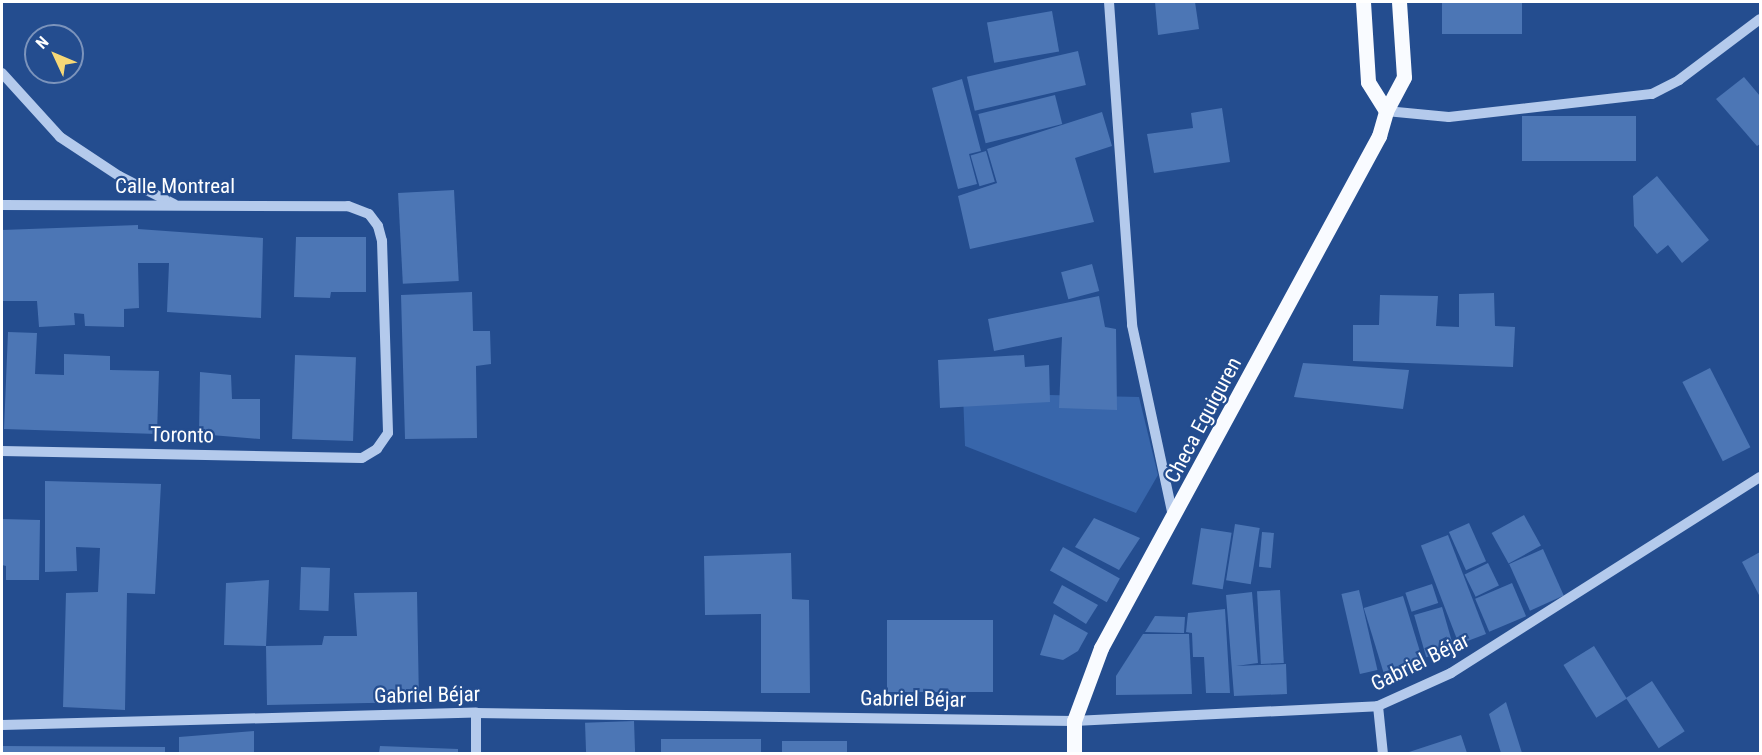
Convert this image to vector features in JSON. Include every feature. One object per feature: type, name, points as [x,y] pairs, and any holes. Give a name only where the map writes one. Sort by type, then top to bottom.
[{"type":"main road","points":[[1363,2],[1368,82],[1386,111]]},
{"type":"main road","name":"Checa Eguiguren","points":[[1074,753],[1074,721],[1101,648],[1174,520],[1379,136],[1386,111],[1404,77],[1400,2]]},
{"type":"street","points":[[1109,2],[1132,325],[1174,520]]},
{"type":"street","points":[[1386,111],[1449,117],[1652,94],[1679,80],[1761,19]]},
{"type":"street","points":[[2,74],[60,137],[119,176],[178,206]]},
{"type":"street","name":"Calle Montreal","points":[[2,205],[348,206],[369,214],[378,226],[382,241],[388,433],[377,449],[362,458]]},
{"type":"street","name":"Toronto","points":[[2,451],[362,458]]},
{"type":"street","name":"Gabriel Béjar","points":[[2,725],[476,712],[1074,721],[1378,706],[1451,673],[1761,477]]},
{"type":"street","points":[[1378,706],[1383,753]]},
{"type":"street","points":[[476,712],[476,753]]},
{"type":"shaded area","points":[[963,393],[1139,397],[1158,475],[1136,513],[965,446]]},
{"type":"building","points":[[1155,2],[1195,2],[1199,29],[1158,35]]},
{"type":"building","points":[[1442,2],[1522,2],[1522,34],[1442,34]]},
{"type":"building","points":[[1052,11],[1059,51],[994,63],[987,22]]},
{"type":"building","points":[[1078,51],[1086,85],[975,111],[967,77]]},
{"type":"building","points":[[1744,77],[1760,96],[1760,144],[1757,146],[1716,99]]},
{"type":"building","points":[[962,79],[981,151],[969,154],[977,184],[958,189],[932,88]]},
{"type":"building","points":[[1055,95],[1062,124],[986,143],[978,114]]},
{"type":"building","points":[[1222,108],[1230,162],[1154,173],[1147,134],[1193,128],[1191,113]]},
{"type":"building","points":[[1102,112],[1112,146],[1075,158],[1094,222],[970,249],[958,196],[997,183],[987,149]]},
{"type":"building","points":[[1522,116],[1636,116],[1636,161],[1522,161]]},
{"type":"building","points":[[986,151],[995,182],[979,186],[971,155]]},
{"type":"building","points":[[1657,176],[1709,240],[1682,263],[1668,245],[1657,254],[1634,226],[1633,196]]},
{"type":"building","points":[[454,190],[459,281],[403,284],[398,193]]},
{"type":"building","points":[[138,225],[138,229],[263,238],[261,318],[167,312],[169,263],[138,263],[139,308],[124,309],[124,327],[85,326],[84,314],[74,313],[75,325],[39,327],[37,301],[2,301],[2,230]]},
{"type":"building","points":[[296,237],[366,237],[366,292],[331,292],[330,298],[294,297]]},
{"type":"building","points":[[1092,264],[1099,291],[1068,299],[1061,272]]},
{"type":"building","points":[[472,292],[473,331],[490,331],[491,364],[476,366],[477,438],[405,439],[401,295]]},
{"type":"building","points":[[1494,293],[1495,326],[1515,327],[1513,367],[1353,361],[1353,325],[1379,325],[1380,295],[1438,296],[1436,326],[1459,327],[1459,294]]},
{"type":"building","points":[[1099,296],[1105,327],[1116,329],[1117,410],[1059,408],[1062,337],[994,351],[988,319]]},
{"type":"building","points":[[8,332],[37,333],[35,374],[64,375],[64,354],[110,356],[110,370],[159,371],[157,434],[4,429]]},
{"type":"building","points":[[295,355],[356,357],[353,441],[292,439]]},
{"type":"building","points":[[1024,355],[1025,367],[1049,365],[1050,402],[940,408],[938,360]]},
{"type":"building","points":[[1303,363],[1409,370],[1403,409],[1294,397]]},
{"type":"building","points":[[1710,368],[1750,447],[1723,461],[1682,382]]},
{"type":"building","points":[[200,372],[231,375],[232,399],[260,399],[260,439],[199,434]]},
{"type":"building","points":[[45,481],[161,484],[155,594],[127,593],[125,710],[63,707],[66,593],[98,592],[100,548],[76,547],[77,571],[45,572]]},
{"type":"building","points":[[1524,515],[1541,546],[1509,564],[1492,533]]},
{"type":"building","points":[[1094,518],[1140,538],[1119,570],[1075,547]]},
{"type":"building","points":[[2,519],[40,520],[39,580],[6,580],[6,566],[2,565]]},
{"type":"building","points":[[1469,523],[1486,561],[1466,570],[1449,532]]},
{"type":"building","points":[[1235,524],[1260,528],[1251,584],[1226,580]]},
{"type":"building","points":[[1201,528],[1232,533],[1223,589],[1192,584]]},
{"type":"building","points":[[1262,532],[1274,533],[1271,568],[1259,567]]},
{"type":"building","points":[[1448,535],[1486,634],[1459,644],[1421,545]]},
{"type":"building","points":[[1063,547],[1120,579],[1107,602],[1050,571]]},
{"type":"building","points":[[1543,549],[1564,596],[1530,611],[1509,564]]},
{"type":"building","points":[[1760,552],[1760,597],[1742,562]]},
{"type":"building","points":[[791,553],[792,599],[809,600],[810,693],[761,693],[761,614],[705,615],[704,556]]},
{"type":"building","points":[[1488,563],[1499,585],[1476,597],[1465,574]]},
{"type":"building","points":[[301,567],[330,568],[328,611],[299,610]]},
{"type":"building","points":[[269,580],[266,646],[224,645],[226,583]]},
{"type":"building","points":[[1512,583],[1526,616],[1489,632],[1475,599]]},
{"type":"building","points":[[1432,584],[1438,603],[1412,612],[1405,593]]},
{"type":"building","points":[[1062,585],[1098,605],[1086,624],[1053,603]]},
{"type":"building","points":[[1280,590],[1284,663],[1261,664],[1257,591]]},
{"type":"building","points":[[1359,590],[1377,670],[1360,674],[1341,594]]},
{"type":"building","points":[[417,592],[419,702],[267,705],[266,646],[322,645],[324,636],[357,636],[354,593]]},
{"type":"building","points":[[1252,592],[1258,663],[1236,666],[1286,664],[1287,694],[1234,696],[1226,595]]},
{"type":"building","points":[[1403,596],[1423,660],[1383,672],[1364,608]]},
{"type":"building","points":[[1442,607],[1454,649],[1426,657],[1414,615]]},
{"type":"building","points":[[1225,609],[1230,693],[1206,693],[1204,657],[1193,657],[1192,633],[1186,632],[1188,613]]},
{"type":"building","points":[[1054,614],[1088,633],[1078,651],[1063,660],[1040,655]]},
{"type":"building","points":[[1155,616],[1185,617],[1184,633],[1145,632]]},
{"type":"building","points":[[887,620],[993,620],[993,692],[887,692]]},
{"type":"building","points":[[1143,634],[1189,634],[1192,694],[1116,695],[1116,676]]},
{"type":"building","points":[[1594,646],[1627,699],[1596,718],[1563,665]]},
{"type":"building","points":[[1652,681],[1685,731],[1659,748],[1626,698]]},
{"type":"building","points":[[1506,702],[1522,753],[1501,753],[1489,714]]},
{"type":"building","points":[[634,721],[635,753],[586,754],[585,723]]},
{"type":"building","points":[[254,731],[254,753],[179,753],[179,737]]},
{"type":"building","points":[[1461,735],[1467,753],[1406,753]]},
{"type":"building","points":[[661,739],[761,739],[761,753],[661,753]]},
{"type":"building","points":[[782,741],[847,741],[847,753],[782,753]]},
{"type":"building","points":[[2,746],[165,747],[165,753],[2,753]]},
{"type":"building","points":[[380,746],[458,749],[458,753],[379,753]]}]
